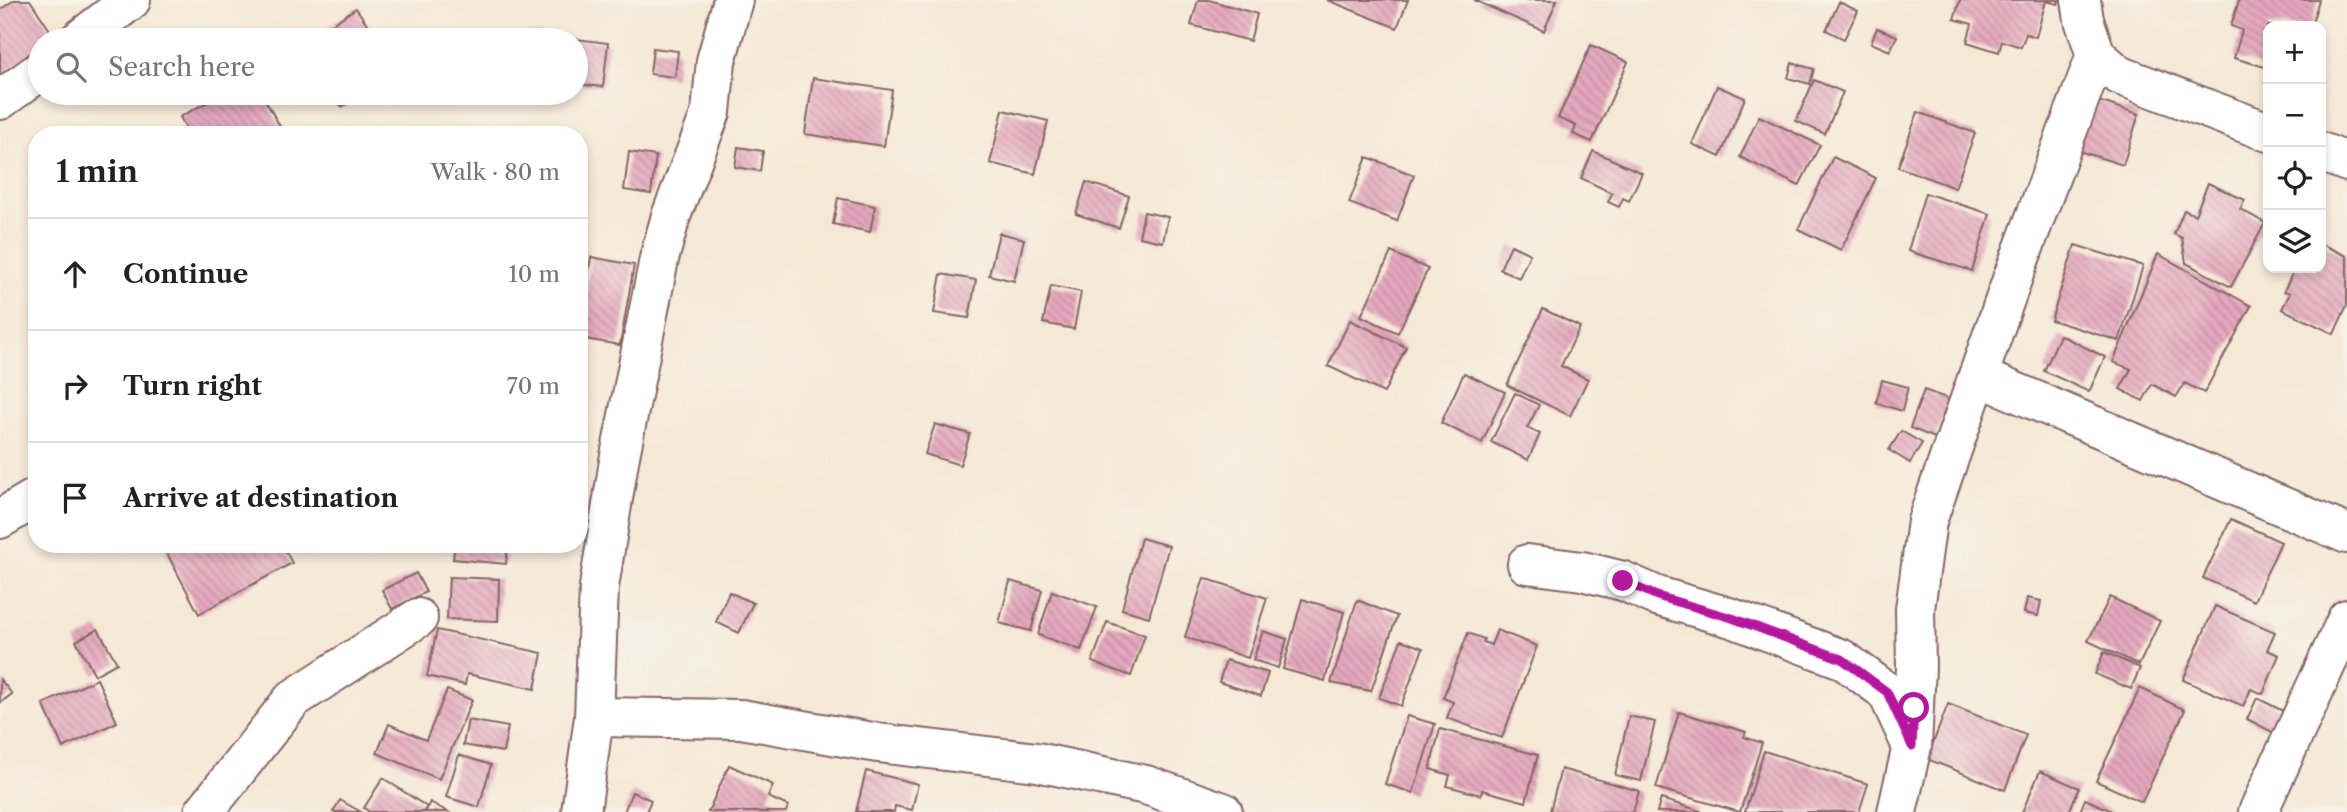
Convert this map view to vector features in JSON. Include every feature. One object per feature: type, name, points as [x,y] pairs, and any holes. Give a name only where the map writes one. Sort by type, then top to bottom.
[{"type":"street","points":[[95,28],[131,0]]},
{"type":"street","points":[[581,812],[594,717],[599,587],[618,461],[659,259],[671,216],[711,112],[716,61],[733,0]]},
{"type":"street","points":[[2081,0],[2084,20],[2096,55],[2119,75],[2263,130]]},
{"type":"street","points":[[1897,812],[1912,746],[1916,667],[1915,609],[1927,521],[2096,55]]},
{"type":"street","points":[[0,100],[28,80]]},
{"type":"street","points":[[2326,154],[2347,162]]},
{"type":"street","points":[[1978,376],[2347,534]]},
{"type":"street","points":[[0,519],[28,502]]},
{"type":"street","points":[[1527,564],[1581,571],[1623,581],[1657,596],[1732,618],[1842,659],[1887,692],[1912,746]]},
{"type":"street","points":[[204,812],[293,699],[418,618]]},
{"type":"street","points":[[2258,812],[2347,619]]},
{"type":"street","points":[[594,717],[741,719],[878,743],[1037,762],[1146,785],[1223,812]]},
{"type":"building","points":[[14,0],[30,0],[48,28],[28,28],[28,56],[0,75],[0,10]]},
{"type":"building","points":[[1198,0],[1209,0],[1257,14],[1250,41],[1191,25]]},
{"type":"building","points":[[1327,0],[1408,0],[1397,28]]},
{"type":"building","points":[[1474,0],[1557,0],[1544,31]]},
{"type":"building","points":[[1960,0],[2059,0],[2058,4],[2046,1],[2036,37],[2026,34],[2021,47],[2002,41],[1999,52],[1967,42],[1972,24],[1954,19]]},
{"type":"building","points":[[2239,0],[2319,0],[2313,21],[2263,21],[2263,67],[2234,58],[2242,30],[2231,26]]},
{"type":"building","points":[[1839,2],[1858,11],[1844,39],[1826,30]]},
{"type":"building","points":[[356,8],[370,28],[327,28]]},
{"type":"building","points":[[1877,28],[1897,36],[1890,51],[1871,43]]},
{"type":"building","points":[[588,40],[608,43],[603,87],[588,85]]},
{"type":"building","points":[[1591,45],[1628,62],[1592,142],[1573,134],[1576,126],[1558,118]]},
{"type":"building","points":[[653,48],[678,51],[675,77],[650,74]]},
{"type":"building","points":[[1792,63],[1814,69],[1810,84],[1788,78]]},
{"type":"building","points":[[813,78],[892,90],[884,146],[805,134]]},
{"type":"building","points":[[1814,80],[1843,92],[1825,134],[1796,121]]},
{"type":"building","points":[[1717,86],[1745,98],[1720,157],[1692,144]]},
{"type":"building","points":[[2089,98],[2139,114],[2123,165],[2073,149]]},
{"type":"building","points":[[202,105],[268,105],[280,126],[185,126],[180,117]]},
{"type":"building","points":[[1003,110],[1048,121],[1035,174],[990,163]]},
{"type":"building","points":[[1918,112],[1975,133],[1955,188],[1898,167]]},
{"type":"building","points":[[1759,116],[1820,145],[1799,186],[1740,157]]},
{"type":"building","points":[[738,147],[763,151],[760,171],[735,167]]},
{"type":"building","points":[[1593,151],[1642,173],[1629,201],[1623,198],[1619,207],[1608,202],[1612,193],[1581,178]]},
{"type":"building","points":[[629,152],[656,156],[651,194],[624,190]]},
{"type":"building","points":[[1367,157],[1414,175],[1397,221],[1349,203]]},
{"type":"building","points":[[1833,157],[1876,178],[1841,250],[1798,229]]},
{"type":"building","points":[[1086,182],[1129,196],[1119,228],[1076,214]]},
{"type":"building","points":[[2208,183],[2245,200],[2240,209],[2263,222],[2263,227],[2231,287],[2186,263],[2182,238],[2174,234],[2184,210],[2195,215]]},
{"type":"building","points":[[1925,193],[1990,214],[1972,271],[1908,251]]},
{"type":"building","points":[[838,198],[875,206],[870,232],[833,224]]},
{"type":"building","points":[[1144,212],[1168,217],[1163,242],[1139,237]]},
{"type":"building","points":[[999,233],[1024,239],[1014,281],[989,275]]},
{"type":"building","points":[[1511,245],[1530,254],[1519,278],[1500,269]]},
{"type":"building","points":[[2075,245],[2143,266],[2119,341],[2051,320]]},
{"type":"building","points":[[2326,246],[2347,256],[2347,305],[2334,334],[2282,309],[2290,293],[2284,291],[2293,273],[2326,273]]},
{"type":"building","points":[[1391,252],[1428,269],[1398,333],[1361,316]]},
{"type":"building","points":[[2158,254],[2251,306],[2204,393],[2185,383],[2176,397],[2152,384],[2143,401],[2120,389],[2131,369],[2113,362]]},
{"type":"building","points":[[591,257],[634,265],[620,345],[588,340],[588,277]]},
{"type":"building","points":[[941,274],[976,280],[969,318],[934,313]]},
{"type":"building","points":[[1051,286],[1081,292],[1074,329],[1043,323]]},
{"type":"building","points":[[1543,309],[1580,327],[1561,366],[1588,379],[1570,416],[1507,385]]},
{"type":"building","points":[[1350,320],[1406,347],[1384,393],[1328,366]]},
{"type":"building","points":[[2060,335],[2105,357],[2089,392],[2044,371]]},
{"type":"building","points":[[1464,373],[1505,392],[1482,443],[1441,423]]},
{"type":"building","points":[[1882,380],[1908,387],[1902,411],[1876,403]]},
{"type":"building","points":[[1924,390],[1949,399],[1935,438],[1910,428]]},
{"type":"building","points":[[1515,393],[1539,405],[1527,428],[1540,434],[1528,460],[1491,442]]},
{"type":"building","points":[[935,424],[970,434],[960,465],[925,454]]},
{"type":"building","points":[[1901,431],[1922,443],[1910,463],[1889,450]]},
{"type":"building","points":[[2231,519],[2281,542],[2254,601],[2203,578]]},
{"type":"building","points":[[1141,538],[1169,546],[1149,617],[1122,609]]},
{"type":"building","points":[[167,553],[287,553],[292,563],[199,614]]},
{"type":"building","points":[[454,553],[507,553],[506,564],[453,559]]},
{"type":"building","points":[[416,573],[426,592],[392,609],[382,590]]},
{"type":"building","points":[[449,577],[499,579],[498,621],[447,619]]},
{"type":"building","points":[[1204,578],[1267,598],[1248,658],[1185,637]]},
{"type":"building","points":[[1010,581],[1042,590],[1031,631],[999,623]]},
{"type":"building","points":[[1052,591],[1097,607],[1081,650],[1038,635]]},
{"type":"building","points":[[729,592],[753,603],[739,633],[716,622]]},
{"type":"building","points":[[2110,597],[2160,621],[2139,665],[2088,641]]},
{"type":"building","points":[[2027,598],[2041,601],[2038,616],[2024,613]]},
{"type":"building","points":[[1302,599],[1344,612],[1325,681],[1283,669]]},
{"type":"building","points":[[1357,600],[1397,616],[1371,691],[1331,683]]},
{"type":"building","points":[[2215,606],[2275,632],[2267,650],[2279,655],[2263,694],[2251,689],[2243,706],[2183,680]]},
{"type":"building","points":[[1107,622],[1145,635],[1131,676],[1092,662]]},
{"type":"building","points":[[98,629],[117,663],[95,675],[76,641]]},
{"type":"building","points":[[437,630],[542,653],[535,689],[467,674],[465,685],[427,676]]},
{"type":"building","points":[[1497,630],[1537,646],[1502,738],[1447,718],[1453,702],[1443,698],[1468,633],[1491,645]]},
{"type":"building","points":[[1263,631],[1287,639],[1278,668],[1253,660]]},
{"type":"building","points":[[1401,640],[1423,648],[1401,706],[1379,698]]},
{"type":"building","points":[[2104,652],[2140,668],[2131,689],[2095,674]]},
{"type":"building","points":[[1226,660],[1268,673],[1261,696],[1219,682]]},
{"type":"building","points":[[0,679],[12,694],[0,703]]},
{"type":"building","points":[[97,679],[117,722],[63,748],[43,704]]},
{"type":"building","points":[[2140,688],[2185,710],[2142,802],[2096,781]]},
{"type":"building","points":[[447,690],[472,700],[439,779],[377,753],[389,724],[426,740]]},
{"type":"building","points":[[2257,698],[2285,712],[2274,733],[2247,719]]},
{"type":"building","points":[[1948,704],[2026,735],[2005,790],[1927,759]]},
{"type":"building","points":[[1679,712],[1746,732],[1744,737],[1762,743],[1740,812],[1656,788]]},
{"type":"building","points":[[1407,716],[1435,724],[1413,793],[1385,784]]},
{"type":"building","points":[[1629,716],[1655,722],[1641,781],[1615,775]]},
{"type":"building","points":[[468,720],[508,727],[503,752],[463,745]]},
{"type":"building","points":[[1440,729],[1538,755],[1526,802],[1482,790],[1481,795],[1447,786],[1450,775],[1430,769]]},
{"type":"building","points":[[1764,751],[1868,784],[1859,812],[1745,812]]},
{"type":"building","points":[[459,755],[491,765],[479,807],[446,797]]},
{"type":"building","points":[[729,765],[773,785],[768,797],[788,806],[786,812],[708,812]]},
{"type":"building","points":[[1561,769],[1639,791],[1633,812],[1550,811]]},
{"type":"building","points":[[866,771],[918,784],[912,810],[895,806],[894,812],[856,812]]},
{"type":"building","points":[[2040,771],[2079,788],[2069,812],[2022,812]]},
{"type":"building","points":[[383,778],[427,807],[423,812],[370,812],[364,808]]},
{"type":"building","points":[[632,792],[651,800],[646,812],[624,812]]},
{"type":"building","points":[[1661,799],[1701,811],[1701,812],[1657,812]]},
{"type":"building","points":[[2085,799],[2114,812],[2080,812]]},
{"type":"building","points":[[340,800],[361,812],[333,812]]},
{"type":"building","points":[[430,802],[448,812],[425,812]]},
{"type":"route","points":[[1623,581],[1657,596],[1732,618],[1842,659],[1887,692],[1912,746],[1914,708]]}]
